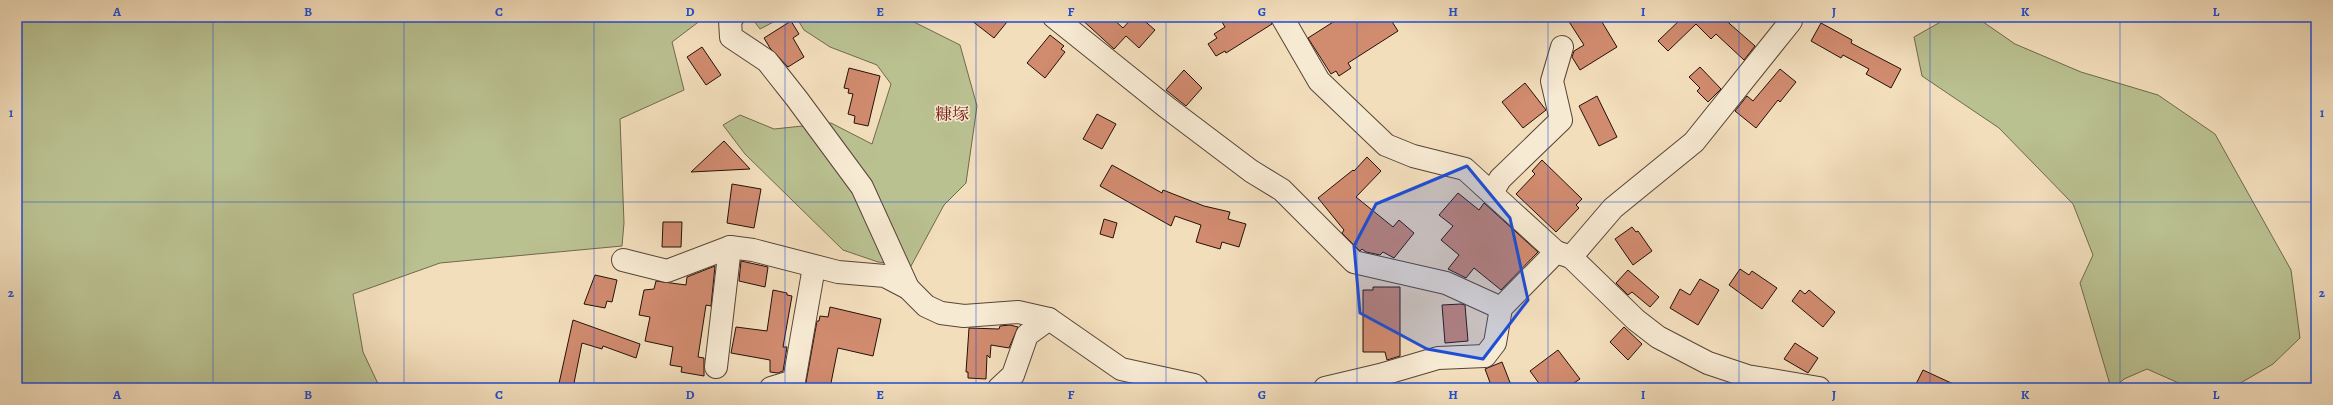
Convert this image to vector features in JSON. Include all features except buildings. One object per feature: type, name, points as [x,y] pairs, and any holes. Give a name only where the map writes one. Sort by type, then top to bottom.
[{"type":"street","points":[[733,17],[730,20],[732,37],[766,62],[797,99],[862,188],[908,288]]},
{"type":"street","points":[[1054,17],[1165,106],[1251,171],[1282,190],[1354,262],[1446,283],[1501,308]]},
{"type":"street","points":[[1282,17],[1319,80],[1386,144],[1413,156],[1465,169],[1564,254],[1636,320],[1664,341],[1708,363],[1747,376],[1819,388]]},
{"type":"street","points":[[1325,388],[1380,375],[1438,358],[1485,356],[1495,343],[1501,308],[1564,254],[1613,208],[1694,142],[1791,21]]},
{"type":"street","points":[[1492,193],[1500,179],[1561,120],[1552,81],[1562,47]]},
{"type":"street","points":[[716,367],[730,247]]},
{"type":"street","points":[[623,260],[667,271],[730,247],[753,250],[838,272],[885,276],[908,288],[926,306],[941,313],[964,316],[1018,312],[1049,319],[1121,369],[1194,385],[1197,388]]},
{"type":"street","points":[[771,388],[794,381],[814,267]]},
{"type":"street","points":[[999,388],[1013,375],[1027,335],[1049,319]]},
{"type":"highlighted area","points":[[1467,166],[1510,218],[1528,300],[1483,359],[1427,349],[1360,313],[1354,246],[1376,204]]},
{"type":"green space","points":[[17,17],[705,17],[672,42],[684,90],[620,119],[624,223],[622,246],[440,263],[353,294],[363,352],[380,388],[17,388]]},
{"type":"green space","points":[[751,17],[783,17],[760,29]]},
{"type":"green space","points":[[796,17],[844,17],[912,21],[960,45],[977,106],[966,183],[944,205],[911,266],[878,262],[843,250],[745,154],[723,125],[740,115],[774,129],[831,123],[872,144],[891,84],[877,65],[830,47],[804,30]]},
{"type":"green space","points":[[1976,17],[2015,44],[2081,72],[2158,95],[2215,134],[2291,270],[2300,338],[2273,364],[2232,388],[2190,388],[2147,369],[2124,379],[2114,388],[2111,388],[2080,283],[2093,255],[2073,204],[1999,128],[1922,76],[1914,37],[1944,20]]},
{"type":"district","name":"糠塚","points":[[952,114]]}]
